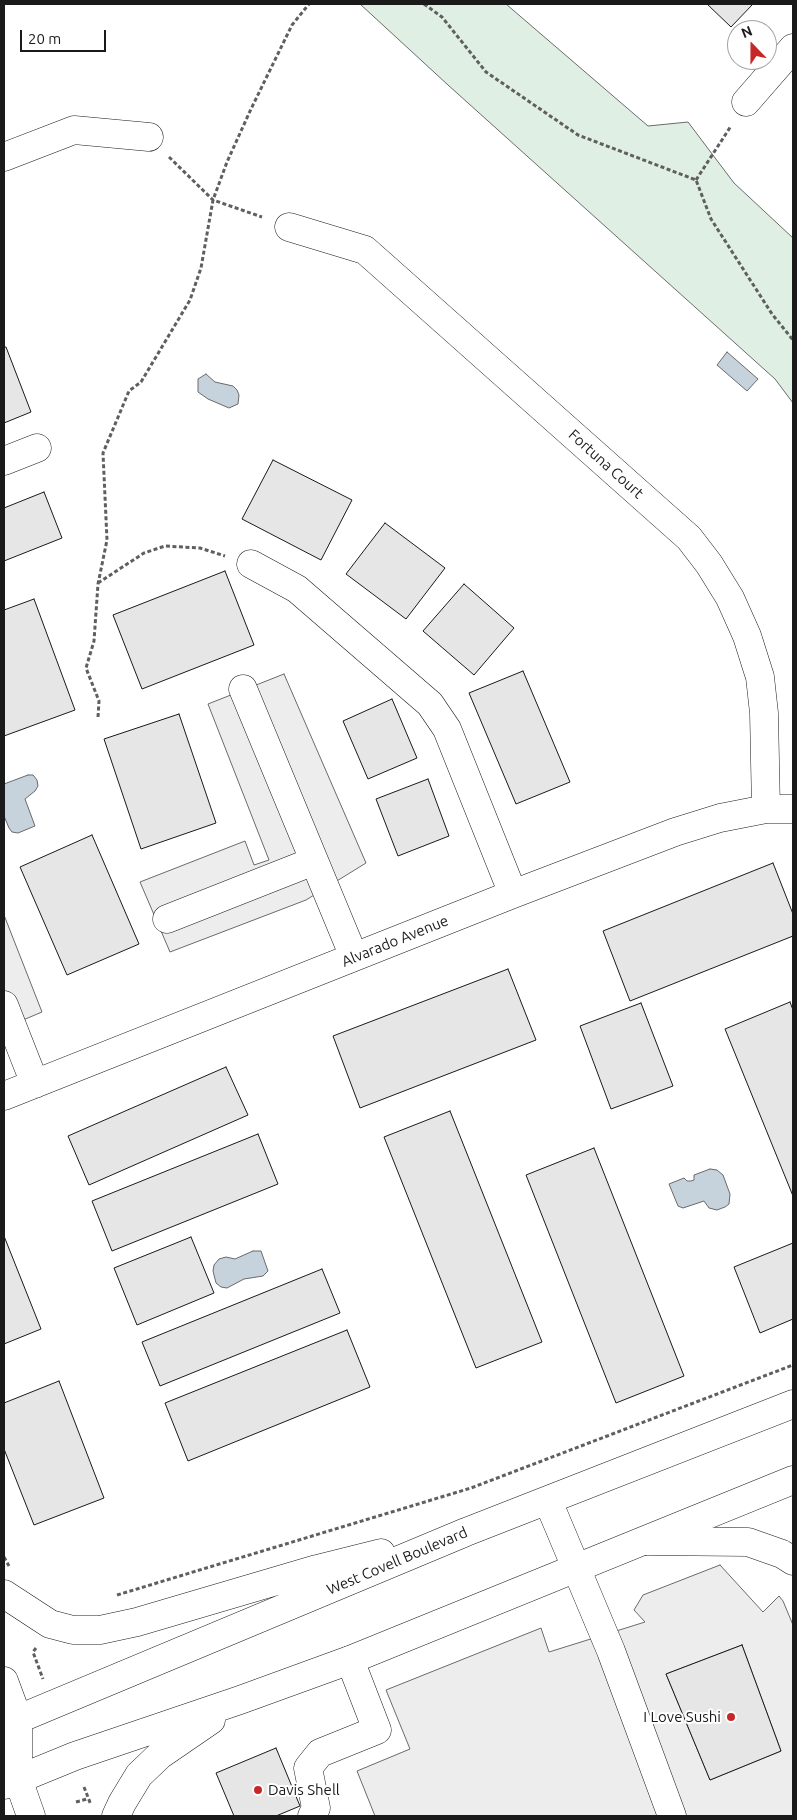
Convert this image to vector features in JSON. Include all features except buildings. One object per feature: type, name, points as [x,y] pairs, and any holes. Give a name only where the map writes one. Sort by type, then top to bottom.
[{"type":"main road","points":[[746,102],[793,48]]},
{"type":"main road","points":[[4,157],[74,130],[149,137]]},
{"type":"main road","name":"Fortuna Court","points":[[289,227],[365,250],[689,538],[710,564],[730,598],[748,636],[760,677],[764,713],[766,809]]},
{"type":"main road","points":[[4,461],[37,448]]},
{"type":"main road","points":[[251,564],[297,589],[430,704],[447,729],[513,894]]},
{"type":"main road","points":[[244,690],[354,957]]},
{"type":"main road","name":"Alvarado Avenue","points":[[4,1096],[513,894],[675,832],[720,818],[766,809],[793,809]]},
{"type":"main road","points":[[167,919],[314,861]]},
{"type":"main road","points":[[4,1005],[35,1084]]},
{"type":"main road","name":"West Covell Boulevard","points":[[11,1722],[466,1532],[793,1404]]},
{"type":"main road","points":[[8,1775],[75,1756],[240,1700],[350,1660],[793,1480]]},
{"type":"main road","points":[[548,1501],[611,1652],[672,1816]]},
{"type":"main road","points":[[9,1583],[50,1624],[73,1630],[100,1630],[137,1622],[317,1569],[466,1532]]},
{"type":"main road","points":[[645,1541],[748,1542],[782,1554],[793,1561]]},
{"type":"main road","points":[[312,1816],[316,1808],[308,1768],[320,1753],[377,1730],[350,1660]]},
{"type":"main road","points":[[4,1682],[11,1722],[8,1775],[31,1816]]},
{"type":"main road","points":[[116,1816],[139,1776],[160,1755],[240,1700]]},
{"type":"path","points":[[98,717],[99,701],[86,668],[94,641],[98,584],[108,540],[103,453],[129,392],[141,382],[190,300],[201,268],[213,200],[251,108],[292,24],[309,4]]},
{"type":"path","points":[[424,4],[442,17],[486,72],[578,135],[696,180],[711,219],[772,314],[793,340]]},
{"type":"path","points":[[696,180],[746,102]]},
{"type":"path","points":[[149,137],[213,200],[289,227]]},
{"type":"path","points":[[98,584],[144,553],[165,546],[200,548],[251,564]]},
{"type":"path","points":[[110,1597],[471,1488],[793,1365]]},
{"type":"path","points":[[4,1557],[9,1583]]},
{"type":"path","points":[[36,1646],[33,1652],[43,1679]]},
{"type":"path","points":[[32,1672],[39,1670]]},
{"type":"path","points":[[76,1802],[87,1798]]},
{"type":"green space","points":[[360,4],[506,4],[648,126],[688,122],[734,183],[793,238],[793,403],[775,379]]},
{"type":"shaded area","points":[[727,352],[758,379],[747,391],[717,365]]},
{"type":"shaded area","points":[[206,374],[215,382],[233,386],[239,395],[238,404],[229,408],[208,399],[198,392],[198,379]]},
{"type":"shaded area","points":[[284,674],[366,863],[306,900],[170,952],[140,882],[245,841],[254,865],[269,860],[208,704]]},
{"type":"shaded area","points":[[33,775],[37,780],[38,786],[25,799],[35,826],[18,833],[12,832],[4,816],[4,784]]},
{"type":"shaded area","points":[[4,915],[42,1012],[4,1028]]},
{"type":"shaded area","points":[[710,1169],[717,1170],[723,1175],[730,1194],[729,1204],[717,1210],[709,1208],[704,1201],[683,1208],[678,1206],[669,1184],[684,1178],[687,1181],[694,1180],[694,1175]]},
{"type":"shaded area","points":[[253,1251],[261,1251],[268,1271],[263,1276],[244,1279],[227,1288],[221,1287],[216,1283],[213,1271],[214,1265],[219,1259],[226,1257],[235,1259]]},
{"type":"shaded area","points":[[720,1565],[763,1612],[779,1596],[783,1601],[793,1625],[793,1816],[375,1816],[357,1771],[410,1749],[386,1690],[541,1628],[549,1652],[645,1622],[634,1610],[643,1595]],"holes":[[[742,1645],[781,1751],[710,1780],[666,1674]]]},
{"type":"place","name":"I Love Sushi","points":[[731,1717]]},
{"type":"place","name":"Davis Shell","points":[[258,1790]]}]
